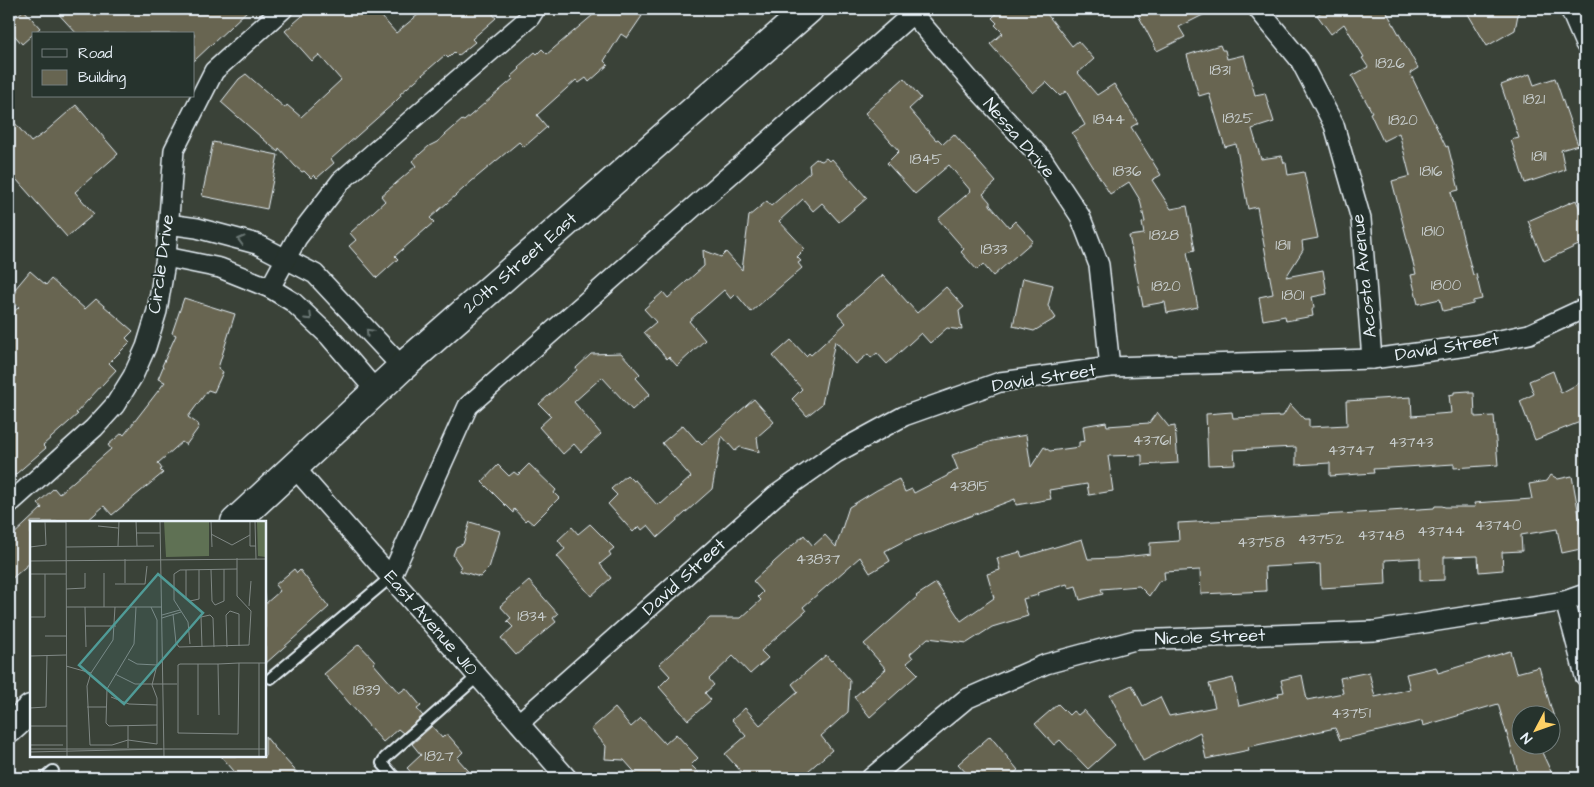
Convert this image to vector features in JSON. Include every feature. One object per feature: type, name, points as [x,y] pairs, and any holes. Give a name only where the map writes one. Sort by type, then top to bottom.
[{"type":"main road","name":"20th Street East","points":[[236,521],[376,391],[809,9]]},
{"type":"main road","points":[[9,730],[30,710]]},
{"type":"street","name":"Circle Drive","points":[[9,504],[94,428],[115,405],[133,376],[146,347],[157,311],[166,257],[174,150],[214,70],[283,9]]},
{"type":"street","points":[[270,288],[311,218],[341,180],[530,17],[535,9]]},
{"type":"street","name":"Acosta Avenue","points":[[1258,9],[1300,60],[1334,125],[1361,219],[1372,359]]},
{"type":"street","points":[[1570,9],[1585,44]]},
{"type":"street","points":[[391,577],[468,406],[915,11]]},
{"type":"street","name":"Nessa Drive","points":[[915,11],[981,93],[1043,160],[1080,216],[1099,265],[1110,367]]},
{"type":"street","points":[[168,224],[197,228],[257,244],[315,274],[402,368]]},
{"type":"street","points":[[166,257],[220,268],[270,288],[293,302],[329,336],[376,391]]},
{"type":"street","name":"David Street","points":[[519,723],[775,496],[836,453],[904,416],[1000,382],[1110,367],[1372,359],[1475,345],[1528,334],[1585,308]]},
{"type":"street","name":"East Avenue J10","points":[[294,467],[567,778]]},
{"type":"street","name":"Nicole Street","points":[[871,778],[892,772],[966,699],[1046,664],[1136,640],[1374,632],[1565,602],[1585,594]]},
{"type":"street","points":[[1565,602],[1585,676]]},
{"type":"lane","points":[[271,678],[391,577]]},
{"type":"lane","points":[[395,778],[382,763],[385,758],[478,676]]},
{"type":"building","points":[[54,9],[249,9],[195,60],[195,32],[75,32]]},
{"type":"building","points":[[310,9],[375,9],[396,33],[425,9],[489,9],[496,18],[472,39],[475,42],[458,56],[454,52],[448,58],[445,55],[400,94],[401,96],[394,103],[331,159],[334,163],[317,178],[314,175],[311,178],[295,166],[279,148],[278,152],[221,102],[239,79],[246,74],[285,108],[287,105],[301,117],[341,80],[319,55],[312,61],[285,31]]},
{"type":"building","points":[[600,9],[631,9],[642,16],[627,38],[621,34],[604,61],[608,65],[589,82],[586,78],[579,83],[576,80],[537,115],[547,127],[524,147],[519,142],[430,218],[434,222],[395,256],[398,259],[377,278],[349,246],[356,240],[350,233],[385,201],[381,196],[416,166],[412,161],[462,120],[464,121],[513,79],[511,77],[520,69],[518,67],[535,52],[537,54],[542,49],[547,54]]},
{"type":"building","points":[[1001,9],[1043,9],[1072,46],[1078,41],[1094,59],[1078,73],[1097,95],[1114,84],[1138,123],[1131,127],[1161,175],[1152,180],[1171,209],[1187,206],[1195,250],[1187,252],[1198,307],[1167,313],[1165,302],[1143,306],[1129,236],[1144,234],[1142,223],[1145,222],[1140,200],[1129,182],[1110,194],[1072,133],[1085,125],[1066,91],[1060,96],[1046,82],[1033,93],[990,44],[1003,33],[995,25],[997,23],[992,18]]},
{"type":"building","points":[[1135,9],[1215,9],[1179,27],[1185,37],[1157,51]]},
{"type":"building","points":[[1326,9],[1385,9],[1418,68],[1410,73],[1446,147],[1448,146],[1459,190],[1451,192],[1473,275],[1476,274],[1482,299],[1473,301],[1473,304],[1443,311],[1440,299],[1418,304],[1411,275],[1416,274],[1392,181],[1410,176],[1399,133],[1383,141],[1370,113],[1372,112],[1352,76],[1368,67],[1362,58],[1364,57],[1344,24],[1331,34],[1317,15]]},
{"type":"building","points":[[1465,9],[1519,9],[1515,30],[1487,46]]},
{"type":"building","points":[[24,10],[40,28],[36,32],[32,32],[32,35],[22,44],[9,29],[9,23]]},
{"type":"building","points":[[1220,45],[1222,50],[1225,50],[1227,59],[1244,55],[1255,95],[1265,93],[1274,122],[1252,129],[1261,159],[1282,156],[1284,163],[1286,163],[1288,175],[1304,172],[1318,238],[1302,241],[1303,250],[1286,277],[1323,270],[1327,294],[1312,297],[1313,316],[1286,321],[1285,316],[1263,320],[1259,297],[1273,294],[1257,207],[1248,209],[1236,144],[1225,147],[1209,93],[1199,96],[1187,55]]},
{"type":"building","points":[[1530,74],[1534,85],[1555,78],[1578,145],[1561,150],[1565,170],[1525,183],[1511,140],[1519,138],[1501,85]]},
{"type":"building","points":[[904,78],[921,98],[909,109],[936,140],[938,139],[943,144],[954,134],[996,182],[983,194],[990,202],[990,205],[1009,227],[1015,221],[1033,241],[993,276],[983,264],[977,270],[961,252],[964,249],[938,219],[971,191],[949,165],[915,194],[887,163],[899,151],[865,113]]},
{"type":"building","points":[[76,105],[118,154],[75,192],[94,214],[67,237],[9,171],[9,116],[31,142]]},
{"type":"building","points":[[213,142],[278,155],[267,209],[202,196]]},
{"type":"building","points":[[826,158],[829,161],[832,159],[867,198],[839,222],[822,203],[813,211],[803,199],[779,221],[805,249],[797,257],[801,261],[798,263],[802,268],[751,312],[736,294],[731,299],[724,290],[689,321],[705,340],[677,366],[669,357],[667,359],[644,332],[656,322],[644,309],[663,292],[668,298],[704,266],[703,250],[721,257],[726,252],[742,270],[749,216],[767,201],[771,206],[810,172],[809,165],[816,159],[822,161]]},
{"type":"building","points":[[1576,200],[1585,221],[1585,242],[1544,261],[1528,221]]},
{"type":"building","points":[[30,271],[46,285],[51,279],[85,309],[96,299],[133,331],[126,338],[130,342],[109,363],[116,370],[76,413],[78,414],[43,445],[46,448],[9,480],[9,316],[19,307],[10,299],[17,291],[15,289]]},
{"type":"building","points":[[883,275],[917,313],[946,287],[964,307],[959,311],[962,330],[947,328],[930,343],[921,333],[887,364],[877,353],[871,358],[868,354],[856,364],[835,341],[822,404],[807,416],[792,399],[802,389],[773,356],[791,340],[806,356],[809,353],[811,355],[846,323],[838,314]]},
{"type":"building","points":[[1023,278],[1053,285],[1048,306],[1056,318],[1034,331],[1013,326]]},
{"type":"building","points":[[184,298],[235,314],[218,368],[223,372],[214,392],[208,390],[188,417],[198,424],[199,427],[186,445],[182,442],[158,463],[163,473],[112,515],[104,506],[87,521],[30,521],[30,563],[9,581],[9,539],[42,508],[38,503],[54,488],[59,494],[111,449],[108,445],[122,433],[124,435],[165,382],[158,379],[176,335],[172,333]]},
{"type":"building","points":[[621,353],[640,374],[636,378],[650,394],[632,410],[602,377],[574,402],[601,434],[581,452],[574,444],[563,454],[539,427],[551,416],[539,404],[577,370],[576,368],[591,354]]},
{"type":"building","points":[[1553,371],[1561,393],[1585,380],[1585,420],[1535,440],[1520,401],[1534,394],[1529,381]]},
{"type":"building","points":[[1469,391],[1469,393],[1474,393],[1475,417],[1494,416],[1498,465],[1454,468],[1454,464],[1373,469],[1374,473],[1330,476],[1330,463],[1296,465],[1296,447],[1234,450],[1235,464],[1208,465],[1206,414],[1232,412],[1233,418],[1283,416],[1290,404],[1304,419],[1309,419],[1309,427],[1347,425],[1346,401],[1411,397],[1412,416],[1451,413],[1449,395],[1454,394],[1454,392]]},
{"type":"building","points":[[754,399],[774,422],[757,437],[759,452],[740,447],[735,451],[722,436],[712,489],[658,537],[648,525],[642,530],[639,526],[633,532],[608,504],[617,495],[611,489],[627,475],[633,481],[635,480],[657,505],[661,504],[691,477],[662,443],[683,425],[702,444]]},
{"type":"building","points":[[1157,412],[1169,427],[1175,426],[1178,463],[1142,465],[1142,455],[1108,456],[1113,491],[1089,495],[1087,484],[1049,490],[1051,499],[1016,505],[1015,499],[904,541],[885,551],[890,561],[870,573],[860,557],[803,607],[806,611],[761,651],[768,658],[750,674],[733,656],[709,679],[714,685],[705,693],[711,700],[688,720],[659,687],[670,676],[659,664],[710,618],[741,618],[761,600],[758,597],[763,592],[753,581],[804,535],[813,546],[825,535],[836,547],[849,507],[877,490],[899,479],[905,492],[912,489],[914,493],[958,470],[952,455],[992,441],[1026,435],[1031,467],[1044,447],[1050,451],[1079,447],[1079,442],[1085,441],[1083,426],[1106,422],[1107,426],[1149,423]]},
{"type":"building","points":[[529,464],[556,490],[554,493],[559,498],[533,524],[527,519],[525,521],[514,509],[513,513],[482,482],[498,465],[509,476],[514,472],[518,475]]},
{"type":"building","points":[[1551,475],[1558,479],[1572,476],[1585,548],[1562,553],[1557,529],[1521,535],[1522,551],[1502,552],[1503,570],[1479,572],[1478,556],[1444,557],[1444,580],[1420,581],[1420,558],[1385,560],[1386,584],[1321,588],[1320,564],[1265,567],[1266,591],[1201,594],[1200,570],[1164,572],[1165,580],[1159,581],[1149,596],[1139,586],[1101,589],[1103,594],[1080,600],[1076,586],[1069,588],[1067,584],[1023,599],[1028,616],[992,627],[967,643],[928,638],[910,654],[913,658],[907,663],[918,674],[870,717],[854,697],[886,669],[864,644],[916,596],[936,583],[961,621],[994,598],[987,574],[1000,570],[997,558],[1020,552],[1022,557],[1082,539],[1088,559],[1150,554],[1150,543],[1179,541],[1178,523],[1375,512],[1434,508],[1435,506],[1475,507],[1474,503],[1532,499],[1529,484],[1547,481]]},
{"type":"building","points":[[470,522],[500,531],[489,568],[480,577],[460,571],[461,567],[453,555],[456,547],[463,544]]},
{"type":"building","points":[[590,524],[614,548],[609,552],[611,555],[600,564],[611,578],[591,596],[557,556],[565,549],[558,540],[572,527],[578,534]]},
{"type":"building","points":[[294,569],[297,573],[300,570],[329,607],[266,663],[266,603],[280,591],[275,585]]},
{"type":"building","points":[[529,581],[558,614],[553,618],[556,622],[516,655],[501,638],[513,627],[507,621],[511,618],[500,606]]},
{"type":"building","points":[[359,644],[374,660],[375,662],[373,663],[399,693],[406,688],[421,706],[417,709],[423,716],[403,733],[398,729],[383,742],[324,674]]},
{"type":"building","points":[[1510,651],[1516,673],[1539,667],[1550,704],[1512,704],[1512,751],[1498,704],[1423,726],[1422,721],[1340,740],[1335,728],[1248,747],[1249,750],[1206,759],[1200,732],[1143,761],[1110,695],[1132,685],[1143,706],[1160,697],[1169,716],[1215,707],[1209,684],[1233,678],[1239,706],[1279,696],[1278,693],[1284,692],[1281,680],[1302,675],[1307,700],[1343,693],[1340,678],[1369,672],[1375,697],[1410,689],[1406,674],[1436,667],[1438,673]]},
{"type":"building","points":[[826,655],[850,680],[848,712],[821,736],[832,750],[800,778],[747,778],[725,754],[746,736],[732,720],[745,708],[760,725],[798,692],[792,684]]},
{"type":"building","points":[[1058,704],[1069,715],[1073,711],[1078,715],[1084,710],[1115,745],[1088,769],[1060,740],[1054,745],[1035,724]]},
{"type":"building","points":[[615,708],[631,727],[641,718],[665,744],[676,734],[698,758],[691,765],[704,778],[640,778],[624,760],[605,759],[606,746],[591,729]]},
{"type":"building","points":[[432,726],[442,738],[446,734],[449,736],[463,752],[457,758],[475,778],[416,778],[407,768],[421,755],[412,744]]},
{"type":"building","points":[[990,736],[1018,770],[1008,778],[971,778],[958,764]]},
{"type":"building","points":[[266,737],[302,778],[240,778],[222,757],[266,757]]},
{"type":"building","points":[[1513,754],[1543,754],[1554,778],[1520,778]]}]
